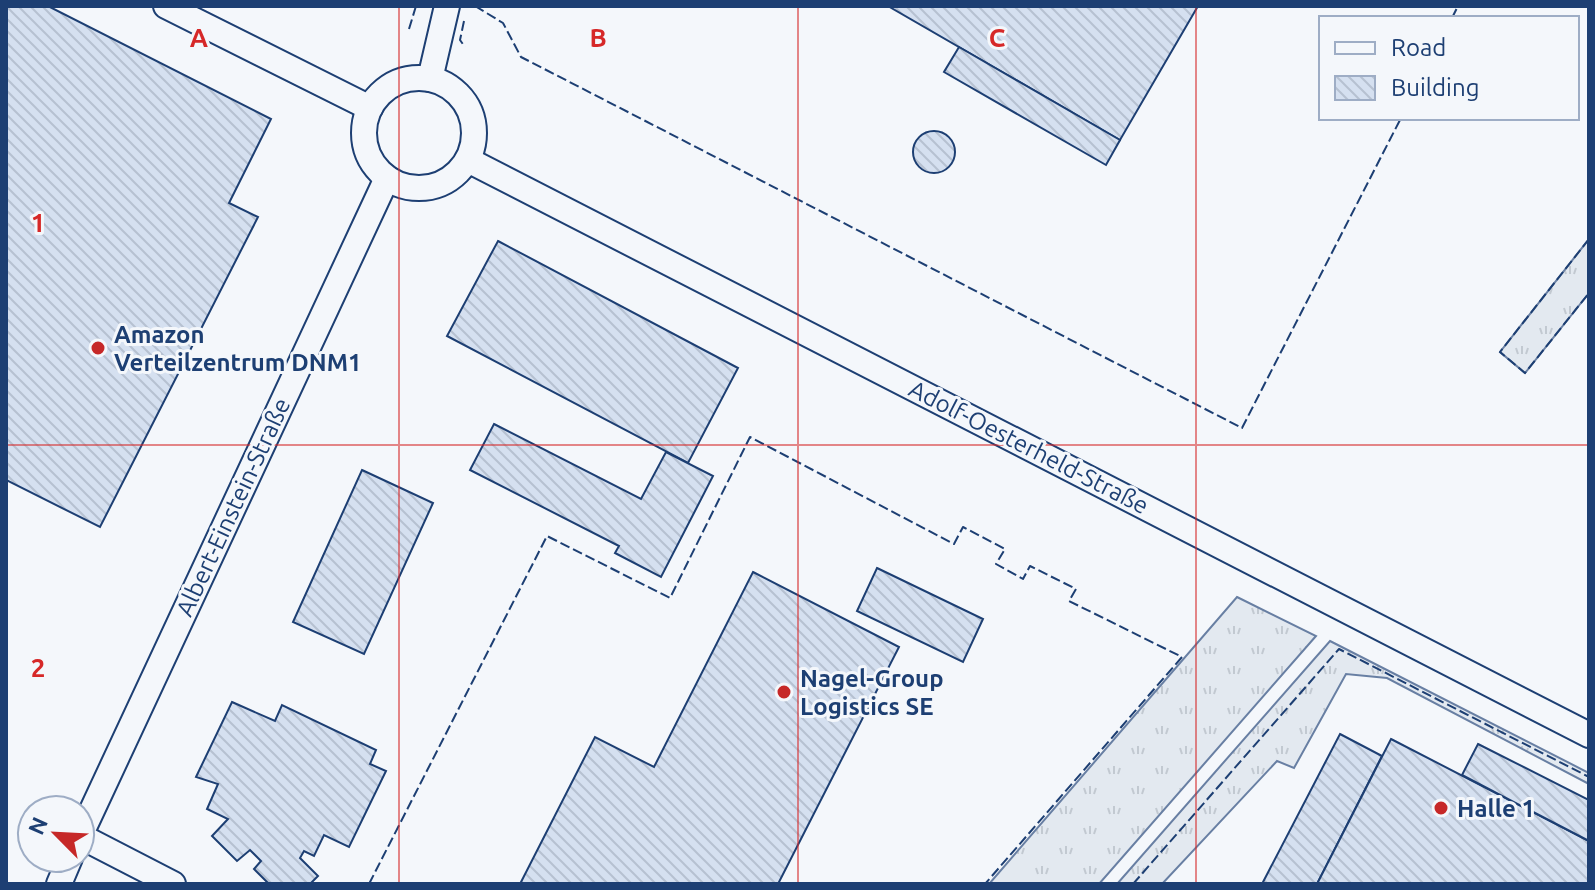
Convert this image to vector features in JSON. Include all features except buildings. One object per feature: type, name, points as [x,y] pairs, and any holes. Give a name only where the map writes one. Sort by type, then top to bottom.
[{"type":"street","points":[[166,6],[370,108]]},
{"type":"street","points":[[430,79],[447,6]]},
{"type":"street","points":[[430,79],[460,96],[469,110],[474,126],[468,160],[450,179],[435,187],[402,186],[387,178],[368,155],[364,134],[370,108],[388,88],[401,81],[430,79]]},
{"type":"street","name":"Adolf-Oesterheld-Straße","points":[[468,160],[1589,735]]},
{"type":"street","name":"Albert-Einstein-Straße","points":[[96,802],[387,178]]},
{"type":"street","points":[[96,844],[173,884]]},
{"type":"green space","points":[[1589,239],[1589,293],[1525,373],[1500,352]]},
{"type":"green space","points":[[1237,597],[1316,636],[1099,884],[989,884]]},
{"type":"green space","points":[[1330,641],[1589,773],[1589,784],[1387,678],[1346,674],[1294,768],[1277,761],[1162,884],[1117,884]]},
{"type":"fence","points":[[409,29],[416,6]]},
{"type":"fence","points":[[475,6],[503,23],[521,57],[1242,428],[1400,120]]},
{"type":"fence","points":[[1453,16],[1458,6]]},
{"type":"fence","points":[[464,21],[460,40],[465,47]]},
{"type":"fence","points":[[1589,239],[1500,352],[1525,373],[1589,293]]},
{"type":"fence","points":[[369,884],[547,536],[670,598],[750,437],[954,544],[963,527],[1005,549],[996,564],[1023,579],[1030,566],[1076,589],[1069,601],[1182,657],[985,884]]},
{"type":"fence","points":[[1133,884],[1339,649],[1589,777]]},
{"type":"place","name":"Amazon Verteilzentrum DNM1","points":[[98,348]]},
{"type":"place","name":"Nagel-Group Logistics SE","points":[[784,692]]},
{"type":"place","name":"Halle 1","points":[[1441,808]]}]
